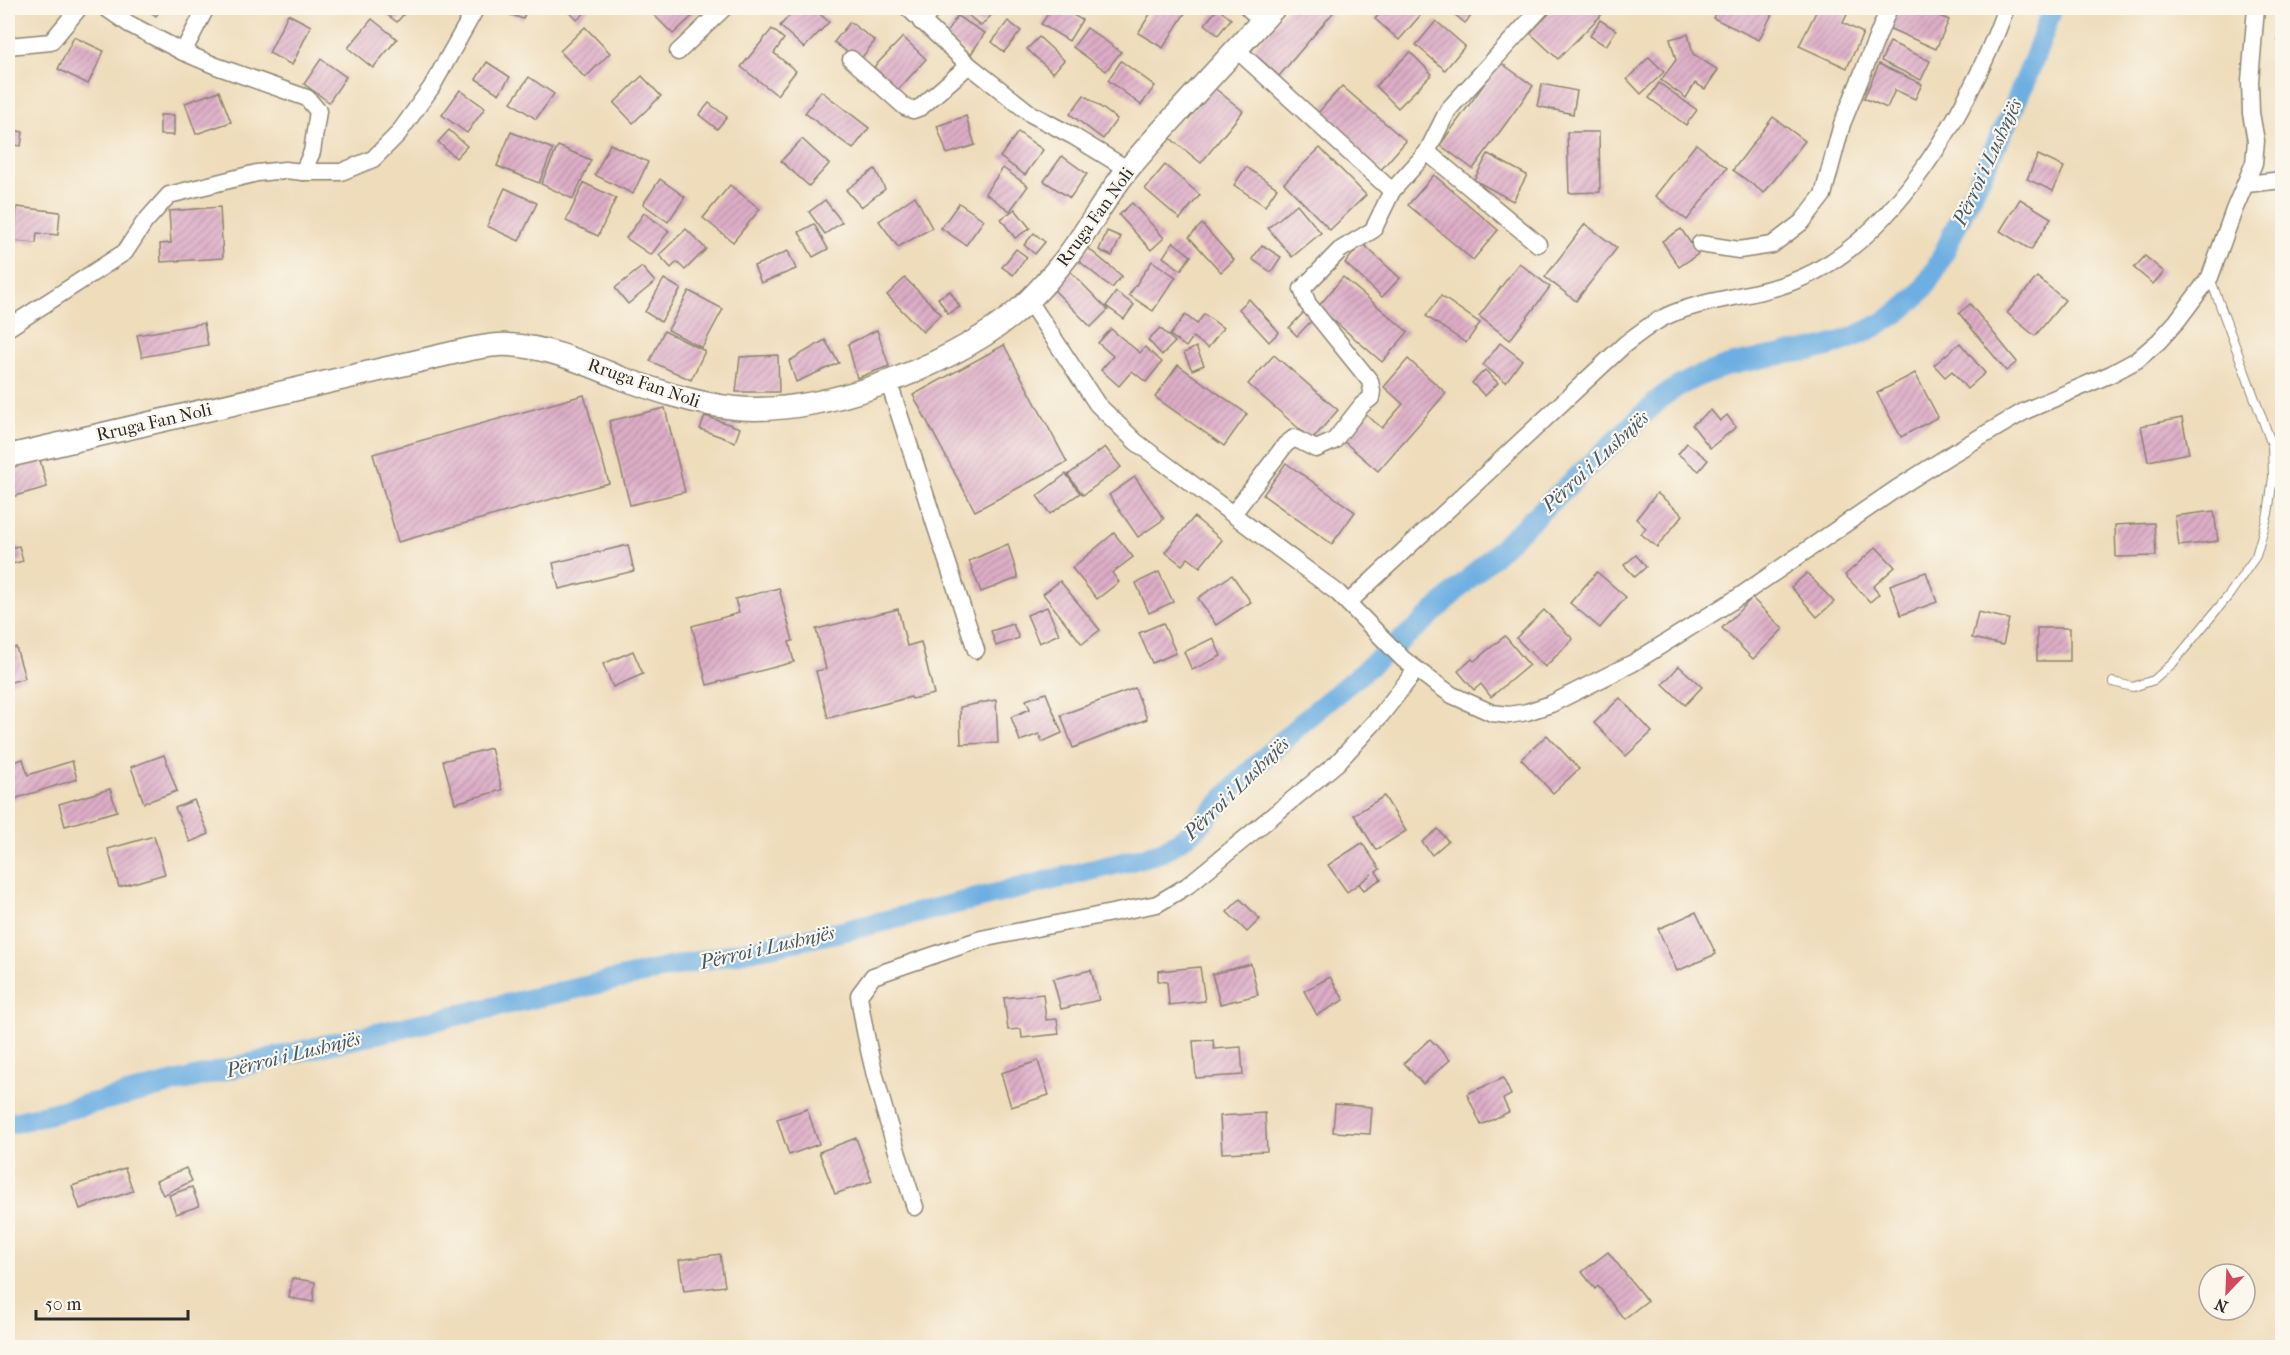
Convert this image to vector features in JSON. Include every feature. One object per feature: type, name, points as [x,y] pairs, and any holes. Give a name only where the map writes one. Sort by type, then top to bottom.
[{"type":"main road","name":"Rruga Fan Noli","points":[[8,456],[470,349],[505,344],[566,355],[671,395],[712,406],[781,409],[819,403],[888,380],[923,366],[978,338],[1029,301],[1060,266],[1127,170],[1237,50],[1262,12]]},
{"type":"street","points":[[8,46],[51,42],[79,8]]},
{"type":"street","points":[[106,8],[129,24],[183,52],[307,98],[318,111],[312,152],[303,172]]},
{"type":"street","points":[[183,52],[206,8]]},
{"type":"street","points":[[8,328],[125,252],[144,224],[169,195],[257,173],[285,170],[341,172],[373,159],[398,134],[431,88],[476,8]]},
{"type":"street","points":[[678,52],[724,8]]},
{"type":"street","points":[[908,8],[969,65],[1031,114],[1073,136],[1127,170]]},
{"type":"street","points":[[921,22],[934,8]]},
{"type":"street","points":[[1233,514],[1285,445],[1294,438],[1316,449],[1334,441],[1362,405],[1371,398],[1370,381],[1308,304],[1302,289],[1340,250],[1373,230],[1392,191],[1427,152],[1448,110],[1541,8]]},
{"type":"street","points":[[1700,244],[1739,250],[1772,245],[1802,222],[1822,195],[1842,124],[1889,8]]},
{"type":"street","points":[[1349,602],[1625,344],[1646,328],[1679,311],[1787,284],[1821,268],[1852,247],[1901,197],[1954,119],[1975,83],[2006,8]]},
{"type":"street","points":[[1029,301],[1085,386],[1116,424],[1171,470],[1349,602],[1413,668],[1452,695],[1492,713],[1509,715],[1527,712],[1568,696],[1633,663],[1737,598],[1896,489],[1990,430],[2025,411],[2111,374],[2137,360],[2159,341],[2210,278],[2234,210],[2254,163],[2250,81],[2256,8]]},
{"type":"street","points":[[1237,50],[1392,191]]},
{"type":"street","points":[[851,58],[906,107],[913,110],[921,107],[969,65]]},
{"type":"street","points":[[1427,152],[1538,244]]},
{"type":"street","points":[[2247,184],[2283,180]]},
{"type":"street","points":[[888,380],[976,650]]},
{"type":"street","points":[[915,1207],[884,1113],[864,1031],[859,994],[873,976],[981,939],[1157,904],[1170,897],[1187,886],[1337,764],[1381,715],[1413,668]]},
{"type":"lane","points":[[2113,682],[2133,687],[2154,680],[2173,663],[2229,595],[2256,556],[2268,514],[2273,477],[2272,445],[2210,278]]},
{"type":"building","points":[[145,8],[162,8],[156,16]]},
{"type":"building","points":[[378,8],[409,8],[397,22]]},
{"type":"building","points":[[499,8],[527,8],[523,19],[498,10]]},
{"type":"building","points":[[566,8],[590,8],[577,20]]},
{"type":"building","points":[[647,8],[701,8],[673,34]]},
{"type":"building","points":[[796,8],[813,8],[829,22],[804,48],[780,26]]},
{"type":"building","points":[[960,8],[998,8],[981,26]]},
{"type":"building","points":[[1052,8],[1061,8],[1082,20],[1069,41],[1041,24]]},
{"type":"building","points":[[1154,8],[1176,8],[1185,13],[1163,48],[1138,33]]},
{"type":"building","points":[[1218,8],[1231,19],[1218,35],[1205,24]]},
{"type":"building","points":[[1288,8],[1337,8],[1279,76],[1251,51]]},
{"type":"building","points":[[1385,8],[1420,8],[1424,11],[1399,40],[1375,19]]},
{"type":"building","points":[[1447,8],[1478,8],[1465,23]]},
{"type":"building","points":[[1555,8],[1608,8],[1558,59],[1530,33]]},
{"type":"building","points":[[1718,8],[1764,8],[1773,12],[1759,40],[1713,18]]},
{"type":"building","points":[[1818,8],[1850,8],[1843,23],[1863,33],[1847,68],[1799,46]]},
{"type":"building","points":[[1895,8],[1921,8],[1949,20],[1936,49],[1886,27]]},
{"type":"building","points":[[2277,8],[2282,8],[2282,42],[2278,42]]},
{"type":"building","points":[[288,14],[311,26],[292,65],[269,53]]},
{"type":"building","points":[[957,16],[985,33],[971,54],[944,37]]},
{"type":"building","points":[[372,19],[397,39],[373,68],[348,48]]},
{"type":"building","points":[[1600,20],[1616,30],[1606,46],[1590,36]]},
{"type":"building","points":[[1008,21],[1021,31],[1004,52],[992,42]]},
{"type":"building","points":[[1436,21],[1465,46],[1445,70],[1416,45]]},
{"type":"building","points":[[850,22],[875,41],[859,61],[834,42]]},
{"type":"building","points":[[585,27],[610,53],[585,78],[560,51]]},
{"type":"building","points":[[1087,28],[1121,52],[1106,71],[1073,47]]},
{"type":"building","points":[[772,29],[784,39],[774,53],[796,71],[777,95],[741,67]]},
{"type":"building","points":[[1688,34],[1693,54],[1718,70],[1705,89],[1695,83],[1686,98],[1661,80],[1676,60],[1670,39]]},
{"type":"building","points":[[74,37],[104,51],[88,84],[58,69]]},
{"type":"building","points":[[903,37],[926,59],[898,90],[874,67]]},
{"type":"building","points":[[1039,37],[1064,60],[1053,73],[1027,49]]},
{"type":"building","points":[[1890,42],[1930,61],[1921,80],[1881,61]]},
{"type":"building","points":[[1410,52],[1432,74],[1398,108],[1376,86]]},
{"type":"building","points":[[1649,57],[1664,72],[1641,94],[1627,79]]},
{"type":"building","points":[[321,59],[346,77],[329,102],[304,84]]},
{"type":"building","points":[[1121,61],[1155,86],[1141,105],[1108,80]]},
{"type":"building","points":[[487,62],[510,77],[499,94],[476,79]]},
{"type":"building","points":[[1500,62],[1533,86],[1473,169],[1440,145]]},
{"type":"building","points":[[1879,64],[1922,84],[1915,99],[1895,90],[1887,108],[1864,98]]},
{"type":"building","points":[[642,76],[661,96],[633,123],[614,103]]},
{"type":"building","points":[[529,77],[554,94],[536,119],[511,102]]},
{"type":"building","points":[[1659,83],[1697,110],[1686,125],[1649,98]]},
{"type":"building","points":[[1542,84],[1577,91],[1573,114],[1537,106]]},
{"type":"building","points":[[1212,86],[1243,111],[1201,163],[1170,138]]},
{"type":"building","points":[[1342,86],[1406,141],[1380,171],[1316,115]]},
{"type":"building","points":[[460,90],[485,108],[467,133],[442,115]]},
{"type":"building","points":[[219,91],[231,122],[196,134],[185,103]]},
{"type":"building","points":[[821,91],[869,128],[853,149],[805,113]]},
{"type":"building","points":[[1084,95],[1117,119],[1103,139],[1070,114]]},
{"type":"building","points":[[709,103],[727,117],[717,129],[699,115]]},
{"type":"building","points":[[160,115],[174,115],[174,135],[160,135]]},
{"type":"building","points":[[966,116],[975,145],[947,154],[937,126]]},
{"type":"building","points":[[1773,117],[1805,141],[1764,193],[1733,170]]},
{"type":"building","points":[[8,129],[23,132],[21,146],[8,144]]},
{"type":"building","points":[[449,130],[467,146],[456,158],[438,142]]},
{"type":"building","points":[[511,132],[553,149],[539,183],[497,166]]},
{"type":"building","points":[[1018,132],[1043,150],[1025,175],[1000,157]]},
{"type":"building","points":[[1567,132],[1599,132],[1600,192],[1569,193]]},
{"type":"building","points":[[802,139],[829,164],[809,186],[781,161]]},
{"type":"building","points":[[610,144],[648,162],[633,194],[595,175]]},
{"type":"building","points":[[1696,144],[1727,168],[1687,220],[1655,196]]},
{"type":"building","points":[[558,146],[591,160],[573,199],[541,184]]},
{"type":"building","points":[[1320,148],[1366,195],[1330,230],[1284,183]]},
{"type":"building","points":[[1488,154],[1527,175],[1513,201],[1474,180]]},
{"type":"building","points":[[2038,155],[2064,167],[2053,191],[2027,179]]},
{"type":"building","points":[[1062,156],[1087,174],[1070,198],[1044,181]]},
{"type":"building","points":[[1165,165],[1200,195],[1180,219],[1145,189]]},
{"type":"building","points":[[1246,167],[1277,188],[1265,206],[1234,185]]},
{"type":"building","points":[[1003,168],[1028,186],[1010,211],[985,193]]},
{"type":"building","points":[[875,169],[885,189],[861,207],[846,190]]},
{"type":"building","points":[[1434,175],[1498,230],[1473,260],[1408,205]]},
{"type":"building","points":[[660,179],[685,197],[668,222],[643,204]]},
{"type":"building","points":[[584,183],[616,198],[598,236],[566,221]]},
{"type":"building","points":[[730,185],[760,209],[733,242],[703,218]]},
{"type":"building","points":[[505,188],[537,203],[519,241],[487,226]]},
{"type":"building","points":[[915,196],[932,228],[898,247],[879,221]]},
{"type":"building","points":[[2020,199],[2051,218],[2031,250],[2000,231]]},
{"type":"building","points":[[825,200],[842,222],[825,234],[809,212]]},
{"type":"building","points":[[959,203],[984,220],[966,245],[941,228]]},
{"type":"building","points":[[1132,203],[1164,238],[1151,250],[1119,215]]},
{"type":"building","points":[[1297,204],[1321,233],[1292,257],[1268,228]]},
{"type":"building","points":[[17,207],[60,212],[58,235],[37,233],[36,243],[14,241]]},
{"type":"building","points":[[220,207],[223,258],[161,262],[160,244],[171,243],[169,211]]},
{"type":"building","points":[[1015,209],[1030,228],[1015,238],[1001,219]]},
{"type":"building","points":[[644,213],[669,231],[651,255],[626,238]]},
{"type":"building","points":[[814,224],[828,249],[813,257],[799,232]]},
{"type":"building","points":[[1202,224],[1234,260],[1221,272],[1189,237]]},
{"type":"building","points":[[1585,224],[1617,248],[1576,301],[1545,277]]},
{"type":"building","points":[[686,229],[706,249],[685,270],[677,262],[671,268],[659,255]]},
{"type":"building","points":[[1681,229],[1698,254],[1679,267],[1662,241]]},
{"type":"building","points":[[1107,231],[1121,237],[1112,256],[1099,250]]},
{"type":"building","points":[[1034,233],[1045,242],[1035,254],[1024,245]]},
{"type":"building","points":[[1173,242],[1191,256],[1181,270],[1163,257]]},
{"type":"building","points":[[1362,243],[1400,278],[1382,297],[1345,263]]},
{"type":"building","points":[[1084,245],[1122,276],[1112,288],[1074,257]]},
{"type":"building","points":[[1262,245],[1281,257],[1271,272],[1252,259]]},
{"type":"building","points":[[1016,249],[1027,257],[1013,275],[1002,267]]},
{"type":"building","points":[[788,251],[796,269],[761,283],[754,266]]},
{"type":"building","points":[[2145,256],[2164,272],[2153,284],[2134,268]]},
{"type":"building","points":[[1152,261],[1176,277],[1153,311],[1129,295]]},
{"type":"building","points":[[1519,263],[1550,287],[1510,340],[1479,316]]},
{"type":"building","points":[[642,267],[655,282],[628,304],[615,288]]},
{"type":"building","points":[[1068,269],[1108,310],[1091,327],[1050,286]]},
{"type":"building","points":[[1343,277],[1408,332],[1382,362],[1318,307]]},
{"type":"building","points":[[2037,277],[2065,300],[2035,336],[2007,313]]},
{"type":"building","points":[[905,278],[941,314],[923,332],[887,295]]},
{"type":"building","points":[[664,279],[681,289],[661,322],[645,312]]},
{"type":"building","points":[[689,291],[723,309],[702,348],[668,330]]},
{"type":"building","points":[[950,291],[960,307],[948,314],[938,298]]},
{"type":"building","points":[[1116,292],[1134,305],[1124,319],[1106,306]]},
{"type":"building","points":[[1441,296],[1480,323],[1466,343],[1426,316]]},
{"type":"building","points":[[1249,299],[1279,332],[1269,342],[1239,309]]},
{"type":"building","points":[[1970,304],[2017,362],[2006,371],[1959,313]]},
{"type":"building","points":[[1305,311],[1313,319],[1297,336],[1289,328]]},
{"type":"building","points":[[1204,314],[1223,328],[1208,348],[1193,337],[1186,347],[1170,335],[1185,315],[1197,324]]},
{"type":"building","points":[[204,323],[208,345],[142,357],[137,335]]},
{"type":"building","points":[[1160,328],[1175,342],[1162,355],[1148,340]]},
{"type":"building","points":[[1111,329],[1140,353],[1145,347],[1162,362],[1146,382],[1132,371],[1119,386],[1101,370],[1113,356],[1098,343]]},
{"type":"building","points":[[877,330],[889,366],[857,378],[848,344]]},
{"type":"building","points":[[664,331],[705,351],[691,380],[650,361]]},
{"type":"building","points":[[825,340],[839,363],[796,382],[789,361]]},
{"type":"building","points":[[1500,343],[1522,360],[1506,382],[1483,365]]},
{"type":"building","points":[[1960,343],[1985,373],[1967,389],[1952,371],[1945,377],[1934,365]]},
{"type":"building","points":[[1004,345],[1067,462],[975,511],[913,395]]},
{"type":"building","points":[[1196,347],[1204,365],[1192,370],[1184,353]]},
{"type":"building","points":[[778,355],[779,392],[736,392],[740,357]]},
{"type":"building","points":[[1274,355],[1338,410],[1312,440],[1248,384]]},
{"type":"building","points":[[1408,359],[1446,393],[1378,471],[1342,440],[1365,414],[1382,428],[1403,404],[1384,387]]},
{"type":"building","points":[[1178,365],[1247,414],[1224,446],[1155,397]]},
{"type":"building","points":[[1485,370],[1498,383],[1485,396],[1472,383]]},
{"type":"building","points":[[1915,373],[1938,417],[1901,437],[1877,393]]},
{"type":"building","points":[[584,395],[609,483],[398,542],[373,454]]},
{"type":"building","points":[[665,408],[685,492],[630,505],[609,421]]},
{"type":"building","points":[[1711,410],[1720,421],[1727,415],[1736,427],[1710,448],[1692,425]]},
{"type":"building","points":[[705,416],[740,428],[735,442],[700,429]]},
{"type":"building","points":[[2182,418],[2189,453],[2148,461],[2141,426]]},
{"type":"building","points":[[1687,443],[1708,460],[1699,471],[1678,454]]},
{"type":"building","points":[[1105,447],[1121,467],[1083,495],[1068,475]]},
{"type":"building","points":[[38,452],[47,487],[8,498],[8,460]]},
{"type":"building","points":[[1286,463],[1355,512],[1332,544],[1263,495]]},
{"type":"building","points":[[1066,474],[1080,493],[1050,514],[1037,496]]},
{"type":"building","points":[[1135,477],[1164,519],[1138,537],[1109,495]]},
{"type":"building","points":[[1657,493],[1683,515],[1657,547],[1641,534],[1646,528],[1636,519]]},
{"type":"building","points":[[2214,511],[2218,541],[2179,546],[2175,516]]},
{"type":"building","points":[[1194,517],[1222,540],[1200,567],[1188,558],[1182,565],[1165,552]]},
{"type":"building","points":[[2154,523],[2156,556],[2116,557],[2115,525]]},
{"type":"building","points":[[1114,533],[1133,557],[1112,573],[1119,582],[1097,599],[1072,568]]},
{"type":"building","points":[[1008,544],[1018,578],[981,592],[969,561]]},
{"type":"building","points":[[628,545],[634,571],[559,589],[553,563]]},
{"type":"building","points":[[19,546],[23,561],[8,565],[8,548]]},
{"type":"building","points":[[1876,547],[1895,567],[1873,587],[1879,594],[1870,602],[1845,575]]},
{"type":"building","points":[[1636,555],[1646,567],[1635,577],[1624,565]]},
{"type":"building","points":[[1159,572],[1173,602],[1149,613],[1136,583]]},
{"type":"building","points":[[1597,572],[1626,597],[1600,628],[1570,603]]},
{"type":"building","points":[[1926,572],[1937,602],[1901,615],[1890,585]]},
{"type":"building","points":[[1807,573],[1834,602],[1817,617],[1791,587]]},
{"type":"building","points":[[1232,575],[1251,602],[1216,625],[1198,598]]},
{"type":"building","points":[[1060,581],[1100,630],[1082,644],[1043,594]]},
{"type":"building","points":[[779,588],[793,641],[789,642],[794,662],[707,685],[692,626],[739,613],[735,599]]},
{"type":"building","points":[[1752,598],[1783,629],[1753,659],[1722,628]]},
{"type":"building","points":[[1047,607],[1059,634],[1039,643],[1027,615]]},
{"type":"building","points":[[898,609],[907,646],[921,642],[934,694],[912,699],[911,697],[828,718],[816,671],[826,669],[816,629]]},
{"type":"building","points":[[1544,610],[1573,639],[1545,667],[1516,638]]},
{"type":"building","points":[[1978,612],[2009,619],[2003,645],[1972,638]]},
{"type":"building","points":[[1163,623],[1176,653],[1152,663],[1139,633]]},
{"type":"building","points":[[1013,624],[1019,638],[996,646],[991,631]]},
{"type":"building","points":[[2037,628],[2070,628],[2070,661],[2037,661]]},
{"type":"building","points":[[1505,636],[1529,665],[1491,697],[1481,684],[1474,690],[1458,671]]},
{"type":"building","points":[[1213,638],[1221,656],[1192,670],[1184,652]]},
{"type":"building","points":[[16,647],[25,678],[8,683],[8,650]]},
{"type":"building","points":[[633,651],[643,674],[613,687],[603,664]]},
{"type":"building","points":[[1679,666],[1702,687],[1685,705],[1663,684]]},
{"type":"building","points":[[1135,688],[1147,719],[1073,748],[1061,715]]},
{"type":"building","points":[[1046,693],[1062,733],[1042,742],[1039,734],[1020,741],[1011,717],[1030,709],[1026,700]]},
{"type":"building","points":[[1620,698],[1652,732],[1626,756],[1594,723]]},
{"type":"building","points":[[996,700],[998,743],[961,744],[960,707]]},
{"type":"building","points":[[1547,735],[1579,769],[1553,793],[1521,759]]},
{"type":"building","points":[[491,748],[502,790],[455,803],[443,761]]},
{"type":"building","points":[[164,755],[177,791],[144,803],[131,767]]},
{"type":"building","points":[[23,759],[28,775],[72,761],[77,779],[8,801],[8,764]]},
{"type":"building","points":[[110,789],[117,811],[65,826],[59,804]]},
{"type":"building","points":[[1384,796],[1406,831],[1376,850],[1354,815]]},
{"type":"building","points":[[194,800],[209,834],[190,842],[175,808]]},
{"type":"building","points":[[1438,829],[1448,841],[1432,855],[1422,842]]},
{"type":"building","points":[[154,836],[165,874],[119,887],[108,849]]},
{"type":"building","points":[[1362,843],[1380,869],[1376,872],[1381,879],[1364,890],[1359,884],[1372,874],[1347,892],[1328,865]]},
{"type":"building","points":[[1240,899],[1260,919],[1247,932],[1227,912]]},
{"type":"building","points":[[1696,912],[1716,954],[1677,971],[1658,929]]},
{"type":"building","points":[[1251,964],[1258,995],[1220,1004],[1212,974]]},
{"type":"building","points":[[1200,967],[1205,1001],[1169,1005],[1167,982],[1158,981],[1158,971]]},
{"type":"building","points":[[1091,970],[1099,1000],[1061,1009],[1053,979]]},
{"type":"building","points":[[1330,977],[1344,1000],[1317,1015],[1304,991]]},
{"type":"building","points":[[1043,994],[1046,1020],[1057,1019],[1059,1034],[1022,1038],[1021,1029],[1008,1030],[1004,998]]},
{"type":"building","points":[[1430,1039],[1450,1060],[1423,1084],[1404,1063]]},
{"type":"building","points":[[1213,1040],[1214,1049],[1241,1047],[1243,1075],[1196,1078],[1193,1041]]},
{"type":"building","points":[[1038,1061],[1049,1095],[1011,1107],[1001,1073]]},
{"type":"building","points":[[1503,1078],[1511,1095],[1503,1099],[1509,1112],[1481,1125],[1467,1094]]},
{"type":"building","points":[[1335,1104],[1372,1107],[1370,1134],[1333,1132]]},
{"type":"building","points":[[807,1109],[819,1144],[789,1155],[777,1119]]},
{"type":"building","points":[[1265,1113],[1267,1151],[1222,1153],[1220,1116]]},
{"type":"building","points":[[856,1138],[872,1181],[835,1194],[819,1152]]},
{"type":"building","points":[[125,1168],[133,1191],[80,1209],[72,1186]]},
{"type":"building","points":[[186,1168],[192,1181],[163,1195],[156,1181]]},
{"type":"building","points":[[192,1187],[199,1206],[176,1214],[169,1195]]},
{"type":"building","points":[[1608,1252],[1647,1301],[1624,1319],[1598,1286],[1595,1289],[1582,1272]]},
{"type":"building","points":[[720,1254],[725,1286],[684,1291],[679,1260]]},
{"type":"building","points":[[292,1278],[315,1282],[313,1302],[289,1298]]},
{"type":"waterway","name":"Përroi i Lushnjës","points":[[8,1124],[330,1044],[689,963],[844,931],[1162,852],[1195,830],[1245,776],[1307,718],[1422,623],[1663,396],[1678,386],[1724,367],[1830,346],[1868,330],[1909,304],[1924,287],[1942,258],[2011,114],[2052,8]]}]
